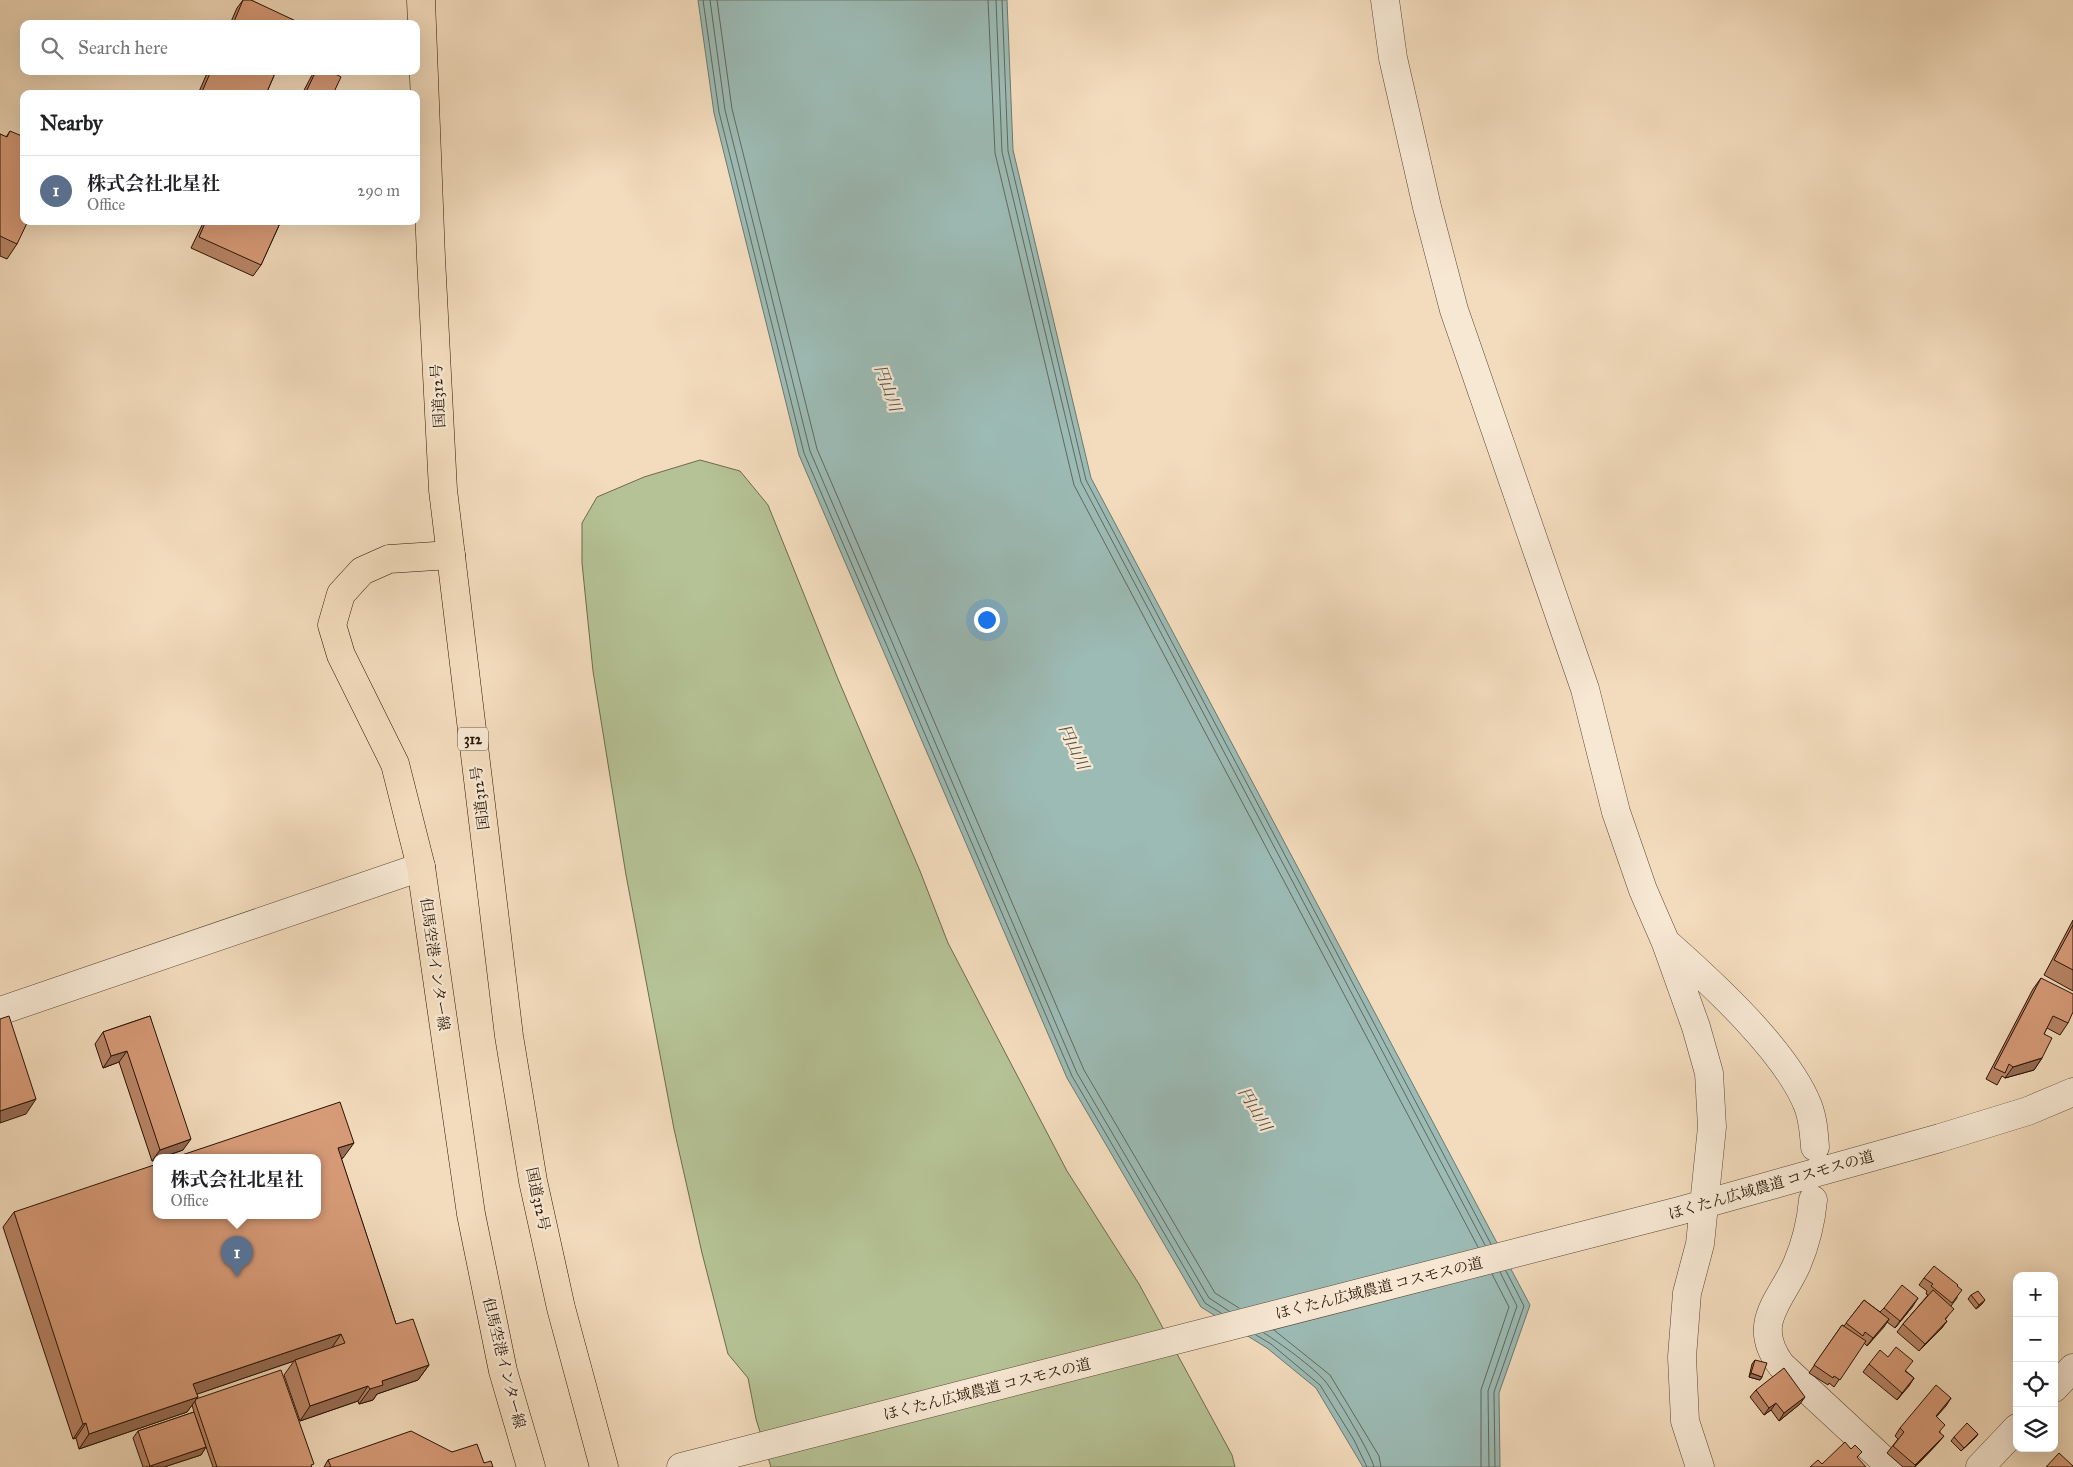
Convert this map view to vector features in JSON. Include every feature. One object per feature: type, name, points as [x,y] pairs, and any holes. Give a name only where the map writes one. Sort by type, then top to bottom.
[{"type":"main road","name":"国道312号","points":[[421,0],[443,490],[508,1026],[530,1162],[561,1308],[604,1467]]},
{"type":"main road","name":"但馬空港インター線","points":[[451,555],[389,559],[362,571],[341,594],[332,625],[341,655],[395,764],[421,867],[471,1214],[503,1371],[531,1467]]},
{"type":"street","points":[[1386,0],[1393,58],[1427,207],[1454,310],[1585,689],[1616,812],[1643,890],[1666,943],[1696,1027],[1709,1073],[1712,1127],[1691,1208],[1700,1244],[1687,1293],[1682,1357],[1685,1421],[1700,1467]]},
{"type":"street","points":[[0,1011],[421,867]]},
{"type":"street","points":[[1666,943],[1696,969],[1742,1016],[1795,1079],[1808,1107],[1815,1147]]},
{"type":"street","name":"ほくたん広域農道 コスモスの道","points":[[681,1467],[1691,1208],[2028,1112],[2073,1092]]},
{"type":"street","points":[[1813,1200],[1807,1237],[1796,1265],[1781,1291],[1769,1319],[1767,1335],[1770,1351],[1780,1365],[1891,1467]]},
{"type":"street","points":[[2058,1384],[2073,1368]]},
{"type":"street","points":[[1980,1467],[2013,1432]]},
{"type":"green space","points":[[700,460],[740,471],[768,505],[948,943],[1067,1171],[1139,1284],[1232,1455],[1235,1467],[771,1467],[756,1419],[748,1378],[728,1354],[702,1253],[674,1129],[626,875],[593,671],[582,563],[582,523],[597,497],[644,477]]},
{"type":"water","name":"円山川","points":[[698,0],[1007,0],[1013,150],[1091,478],[1530,1305],[1499,1393],[1500,1467],[1363,1467],[1316,1388],[1267,1348],[1201,1307],[1067,1078],[799,455],[714,113]]},
{"type":"building","points":[[243,0],[251,0],[294,20],[235,20]]},
{"type":"building","points":[[209,75],[274,75],[268,90],[203,90]]},
{"type":"building","points":[[314,75],[337,75],[341,77],[335,90],[307,90]]},
{"type":"building","points":[[10,131],[20,135],[20,225],[26,225],[17,244],[0,236],[0,134],[7,137]]},
{"type":"building","points":[[204,225],[279,225],[261,265],[199,237]]},
{"type":"building","points":[[2073,925],[2073,970],[2054,960]]},
{"type":"building","points":[[2041,978],[2073,994],[2073,1012],[2068,1023],[2053,1016],[2044,1034],[2052,1038],[2042,1058],[2013,1067],[2009,1064],[2005,1073],[1994,1068]]},
{"type":"building","points":[[9,1016],[36,1099],[0,1111],[0,1019]]},
{"type":"building","points":[[150,1016],[191,1139],[160,1150],[127,1051],[111,1056],[103,1032]]},
{"type":"building","points":[[340,1102],[354,1143],[338,1148],[396,1324],[413,1319],[429,1365],[382,1381],[383,1385],[370,1389],[368,1386],[310,1406],[295,1360],[345,1343],[341,1334],[193,1384],[198,1397],[89,1434],[86,1423],[83,1424],[14,1212],[153,1165],[153,1219],[321,1219],[321,1154],[185,1154]]},
{"type":"building","points":[[1934,1266],[1962,1290],[1952,1303],[1931,1286],[1933,1284],[1924,1278]]},
{"type":"building","points":[[1902,1285],[1918,1298],[1900,1321],[1884,1308]]},
{"type":"building","points":[[1933,1290],[1954,1309],[1945,1319],[1947,1321],[1925,1344],[1903,1324]]},
{"type":"building","points":[[1978,1291],[1985,1300],[1979,1305],[1971,1295]]},
{"type":"building","points":[[1864,1300],[1889,1319],[1873,1338],[1865,1332],[1863,1336],[1846,1323]]},
{"type":"building","points":[[1842,1325],[1866,1341],[1840,1380],[1834,1376],[1833,1378],[1814,1365]]},
{"type":"building","points":[[1896,1347],[1913,1361],[1905,1371],[1914,1378],[1902,1393],[1869,1364],[1880,1350],[1888,1357]]},
{"type":"building","points":[[1755,1360],[1767,1363],[1762,1377],[1751,1373]]},
{"type":"building","points":[[1784,1368],[1805,1397],[1784,1413],[1776,1403],[1769,1408],[1756,1390]]},
{"type":"building","points":[[281,1370],[314,1464],[311,1465],[312,1467],[217,1467],[195,1402],[196,1399]]},
{"type":"building","points":[[1936,1385],[1951,1398],[1936,1416],[1945,1425],[1939,1432],[1944,1436],[1915,1465],[1893,1446],[1904,1432],[1900,1428]]},
{"type":"building","points":[[194,1412],[206,1447],[150,1466],[138,1431]]},
{"type":"building","points":[[1967,1423],[1978,1434],[1964,1448],[1954,1437]]},
{"type":"building","points":[[411,1431],[452,1452],[477,1444],[484,1463],[491,1461],[493,1467],[331,1467],[328,1460]]},
{"type":"building","points":[[1845,1442],[1851,1449],[1855,1445],[1862,1452],[1857,1457],[1866,1467],[1810,1467],[1818,1460],[1822,1464]]},
{"type":"building","points":[[2059,1453],[2073,1466],[2073,1467],[2046,1467]]},
{"type":"place","name":"株式会社北星社","points":[[237,1277]]}]
